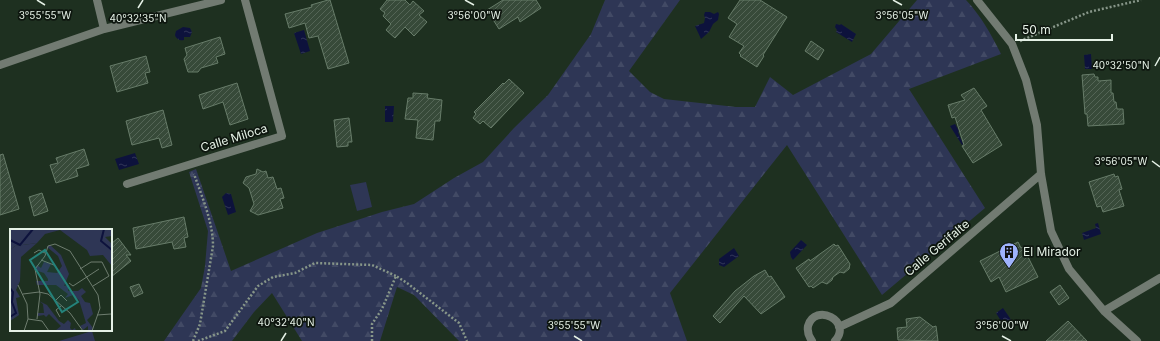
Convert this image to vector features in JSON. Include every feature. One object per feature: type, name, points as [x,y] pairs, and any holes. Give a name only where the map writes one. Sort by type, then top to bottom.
[{"type":"street","points":[[97,0],[104,29]]},
{"type":"street","points":[[0,65],[104,29],[221,0]]},
{"type":"street","name":"Calle Miloca","points":[[127,184],[282,136],[244,0]]},
{"type":"street","points":[[978,0],[1012,44],[1026,80],[1037,125],[1041,174],[1051,232],[1068,269],[1104,311],[1137,341]]},
{"type":"street","name":"Calle Gerifalte","points":[[839,326],[890,303],[1041,174]]},
{"type":"street","points":[[1104,311],[1160,278]]},
{"type":"street","points":[[812,341],[808,334],[808,328],[810,322],[820,315],[832,317],[839,326],[839,333],[835,341]]},
{"type":"path","points":[[1012,44],[1089,12],[1141,0]]},
{"type":"path","points":[[191,164],[210,224],[213,241],[200,324],[193,341]]},
{"type":"path","points":[[198,341],[225,331],[258,286],[273,277],[295,273],[315,264],[372,265],[396,276],[458,323],[467,341]]},
{"type":"path","points":[[372,341],[372,324],[382,309],[396,276]]},
{"type":"green space","points":[[605,0],[680,0],[629,71],[650,92],[664,99],[736,107],[755,107],[770,77],[793,95],[871,54],[917,0],[966,0],[976,12],[1001,54],[909,89],[985,208],[882,295],[787,145],[670,293],[687,341],[459,341],[414,295],[397,287],[380,341],[302,341],[272,293],[254,312],[232,341],[164,341],[201,288],[205,266],[208,231],[189,172],[196,169],[231,271],[317,233],[382,212],[414,204],[454,178],[483,162],[514,128],[548,95],[591,34]]},
{"type":"green space","points":[[366,182],[372,207],[357,211],[350,185]]},
{"type":"green space","points":[[92,331],[95,341],[59,341]]},
{"type":"water","points":[[705,12],[714,14],[718,12],[719,14],[718,20],[713,24],[709,32],[701,39],[695,26],[704,23]]},
{"type":"water","points":[[836,24],[841,24],[856,34],[852,42],[836,32]]},
{"type":"water","points":[[183,27],[190,28],[192,32],[190,37],[184,37],[184,40],[177,39],[175,35],[176,31]]},
{"type":"water","points":[[304,30],[310,51],[301,54],[294,33]]},
{"type":"water","points":[[1091,54],[1092,69],[1085,69],[1084,55]]},
{"type":"water","points":[[385,106],[394,106],[393,122],[385,122]]},
{"type":"water","points":[[955,124],[959,131],[962,145],[950,126]]},
{"type":"water","points":[[135,153],[139,164],[119,170],[115,159]]},
{"type":"water","points":[[226,193],[231,194],[236,212],[228,215],[222,197]]},
{"type":"water","points":[[1098,223],[1101,234],[1084,240],[1082,233],[1096,228],[1095,224]]},
{"type":"water","points":[[801,240],[807,245],[793,260],[790,252]]},
{"type":"water","points":[[734,248],[739,256],[724,267],[719,265],[719,259]]},
{"type":"water","points":[[1003,308],[1014,324],[1006,329],[996,313]]},
{"type":"building","points":[[330,0],[349,63],[328,69],[318,36],[309,38],[305,23],[289,28],[285,14],[312,7],[311,5]]},
{"type":"building","points":[[387,0],[405,0],[410,5],[413,1],[424,11],[419,15],[427,22],[414,36],[405,27],[395,38],[386,30],[391,24],[383,16],[385,13],[380,9]]},
{"type":"building","points":[[503,0],[536,0],[541,8],[520,22],[518,17],[499,29],[487,10]]},
{"type":"building","points":[[740,0],[760,0],[787,17],[757,67],[740,56],[741,55],[739,53],[744,46],[729,37],[737,24],[728,18]]},
{"type":"building","points":[[220,37],[225,54],[216,57],[218,63],[201,68],[198,72],[188,72],[184,59],[187,55],[185,48]]},
{"type":"building","points":[[811,41],[824,50],[818,60],[805,51]]},
{"type":"building","points":[[146,56],[150,72],[145,73],[148,83],[117,92],[110,66]]},
{"type":"building","points":[[1094,74],[1095,77],[1098,77],[1098,81],[1111,80],[1111,93],[1113,93],[1114,102],[1116,102],[1117,109],[1123,109],[1124,124],[1088,126],[1087,114],[1085,114],[1082,75]]},
{"type":"building","points":[[509,79],[524,93],[491,128],[483,121],[480,124],[473,118],[476,114],[474,112],[503,83],[504,84]]},
{"type":"building","points":[[237,83],[248,119],[230,125],[223,102],[203,109],[199,95]]},
{"type":"building","points":[[974,88],[987,106],[981,110],[1002,145],[973,163],[962,146],[964,145],[955,117],[952,118],[948,105],[965,100],[961,95]]},
{"type":"building","points":[[413,93],[428,94],[427,98],[442,100],[440,121],[435,121],[433,140],[416,138],[418,120],[405,119],[408,98],[413,98]]},
{"type":"building","points":[[163,110],[172,145],[162,148],[159,138],[132,145],[126,121]]},
{"type":"building","points":[[349,118],[352,142],[348,142],[348,146],[337,147],[334,120]]},
{"type":"building","points":[[84,149],[89,165],[76,169],[78,176],[56,183],[50,165],[58,163],[56,158]]},
{"type":"building","points":[[3,154],[19,209],[0,215],[0,155]]},
{"type":"building","points":[[257,169],[263,172],[266,171],[268,178],[273,177],[277,189],[281,188],[284,198],[280,199],[283,208],[258,215],[250,211],[254,204],[249,188],[243,183],[246,177],[256,174]]},
{"type":"building","points":[[1114,174],[1115,177],[1118,176],[1122,189],[1119,190],[1124,206],[1103,212],[1101,206],[1097,207],[1089,182]]},
{"type":"building","points":[[42,193],[48,211],[34,216],[29,197]]},
{"type":"building","points":[[184,217],[188,237],[184,238],[186,247],[174,249],[172,242],[136,249],[133,228]]},
{"type":"building","points":[[118,238],[131,255],[126,255],[131,261],[112,276],[112,243]]},
{"type":"building","name":"El Mirador","points":[[1018,242],[1021,248],[1023,247],[1038,277],[1006,292],[999,277],[991,282],[980,261]]},
{"type":"building","points":[[834,244],[836,246],[838,245],[850,264],[849,269],[844,273],[840,272],[827,284],[822,282],[813,288],[811,286],[809,287],[796,268],[809,259],[810,261]]},
{"type":"building","points":[[765,270],[769,277],[771,276],[785,297],[761,314],[744,296],[720,323],[713,316],[735,291],[754,276]]},
{"type":"building","points":[[139,284],[143,293],[134,297],[130,287]]},
{"type":"building","points":[[1060,285],[1069,298],[1059,305],[1050,292]]},
{"type":"building","points":[[920,317],[933,327],[936,326],[938,341],[898,340],[897,328],[907,327],[906,319]]},
{"type":"building","points":[[1068,321],[1087,341],[1046,341]]},
{"type":"place","name":"El Mirador","points":[[1009,269]]}]
